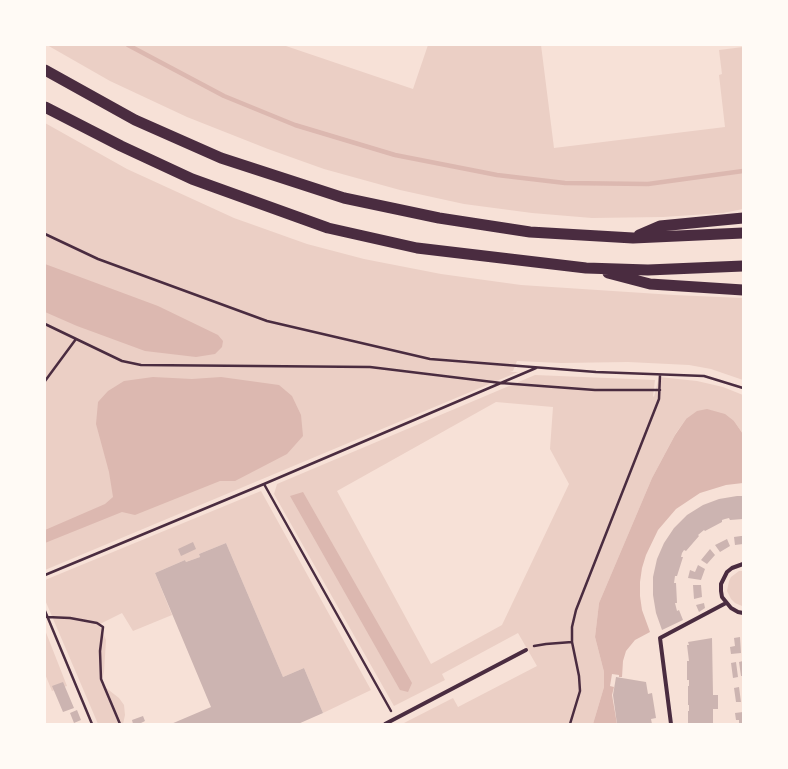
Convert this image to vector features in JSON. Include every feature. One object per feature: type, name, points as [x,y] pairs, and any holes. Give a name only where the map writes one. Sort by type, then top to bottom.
[{"type":"highway","points":[[45,70],[135,120],[221,158],[344,198],[439,218],[530,232],[633,238],[743,233]]},
{"type":"highway","points":[[45,107],[121,146],[192,179],[328,228],[417,248],[586,268],[648,270],[743,266]]},
{"type":"highway","points":[[633,238],[660,226],[743,218]]},
{"type":"highway","points":[[586,268],[650,284],[743,290]]},
{"type":"street","points":[[743,564],[732,568],[723,578],[721,591],[722,597],[731,608],[738,612],[743,612]]},
{"type":"street","points":[[671,724],[660,638],[726,603]]},
{"type":"street","points":[[385,724],[526,650]]},
{"type":"path","points":[[45,234],[98,259],[267,321],[430,359],[660,375],[704,376],[743,388]]},
{"type":"path","points":[[45,324],[122,361],[141,365],[370,367],[501,383],[595,390],[660,390]]},
{"type":"path","points":[[45,382],[76,340]]},
{"type":"path","points":[[45,575],[264,484],[536,367]]},
{"type":"path","points":[[570,724],[580,691],[579,676],[572,642],[572,627],[576,610],[659,399],[660,375]]},
{"type":"path","points":[[264,484],[396,719]]},
{"type":"path","points":[[45,611],[92,724]]},
{"type":"path","points":[[47,617],[70,618],[97,623],[103,627],[100,651],[101,679],[120,724]]},
{"type":"path","points":[[526,650],[546,644],[572,642]]},
{"type":"shaded area","points":[[47,45],[283,45],[413,89],[428,45],[541,45],[554,148],[725,127],[719,75],[722,74],[719,50],[743,47],[743,209],[723,213],[663,217],[592,218],[532,213],[464,204],[400,190],[324,169],[187,117],[110,81]]},
{"type":"shaded area","points":[[45,123],[127,169],[234,218],[307,244],[364,259],[441,274],[521,285],[743,298],[743,380],[711,369],[689,365],[628,362],[561,363],[517,361],[513,371],[510,372],[518,372],[45,570]]},
{"type":"shaded area","points":[[45,264],[158,306],[218,335],[223,341],[222,347],[215,354],[196,357],[145,351],[77,326],[45,312]]},
{"type":"shaded area","points":[[535,375],[655,380],[654,397],[659,377],[697,381],[723,387],[743,395],[743,434],[734,421],[686,419],[676,433],[652,478],[599,603],[595,637],[604,672],[604,687],[593,724],[402,724],[453,698],[458,707],[537,666],[518,633],[442,674],[445,680],[394,706],[274,494],[277,484]],"holes":[[[496,402],[553,407],[550,449],[569,484],[502,625],[431,664],[337,491]]]},
{"type":"shaded area","points":[[153,377],[192,379],[221,377],[279,385],[292,396],[301,415],[303,436],[287,454],[235,481],[220,481],[135,515],[122,512],[45,543],[45,530],[105,504],[113,497],[109,472],[96,424],[98,402],[108,391],[124,381]]},
{"type":"shaded area","points":[[707,409],[725,414],[734,421],[743,434],[743,483],[726,485],[700,493],[676,509],[658,530],[646,555],[640,582],[642,610],[650,632],[635,640],[626,651],[623,661],[622,677],[612,674],[610,686],[614,687],[612,695],[617,724],[593,724],[604,687],[604,672],[595,637],[599,603],[652,478],[675,435],[686,419],[697,411]]},
{"type":"shaded area","points":[[261,491],[371,690],[323,713],[304,668],[283,677],[226,543],[199,554],[200,557],[186,562],[185,560],[155,573],[172,615],[133,631],[122,613],[98,625],[101,628],[106,640],[104,672],[101,684],[119,698],[124,705],[125,715],[123,724],[98,724],[45,600],[45,580]]},
{"type":"shaded area","points":[[303,492],[412,683],[408,692],[400,690],[290,496]]},
{"type":"shaded area","points":[[739,571],[743,571],[742,606],[735,603],[731,599],[727,591],[731,577]]},
{"type":"shaded area","points":[[45,630],[67,686],[52,691],[45,674]]},
{"type":"building","points":[[743,496],[743,519],[725,519],[705,531],[704,530],[698,535],[699,536],[686,551],[684,550],[682,553],[681,557],[683,557],[677,576],[675,576],[674,583],[676,583],[677,603],[675,603],[677,611],[679,610],[683,620],[662,630],[656,613],[653,595],[653,577],[657,559],[664,543],[674,528],[687,515],[703,505],[719,499]]},
{"type":"building","points":[[743,536],[743,544],[735,545],[734,537]]},
{"type":"building","points":[[727,539],[730,546],[720,552],[715,545]]},
{"type":"building","points":[[193,542],[196,549],[181,556],[178,549]]},
{"type":"building","points":[[226,543],[283,677],[304,668],[323,713],[298,724],[171,724],[211,707],[155,573],[185,560],[186,562],[200,557],[199,554]]},
{"type":"building","points":[[710,549],[715,555],[707,564],[701,560]]},
{"type":"building","points":[[698,565],[705,569],[701,580],[688,578],[690,570],[695,572]]},
{"type":"building","points":[[693,585],[701,585],[702,597],[694,599]]},
{"type":"building","points":[[704,603],[705,608],[699,612],[696,605]]},
{"type":"building","points":[[740,637],[741,653],[731,654],[730,647],[735,646],[734,638]]},
{"type":"building","points":[[712,638],[713,695],[718,695],[718,709],[713,709],[713,724],[688,724],[689,680],[687,680],[687,661],[689,661],[687,645],[689,645],[688,642]]},
{"type":"building","points":[[743,661],[743,676],[741,676],[739,662]]},
{"type":"building","points":[[736,662],[738,677],[733,678],[731,663]]},
{"type":"building","points":[[616,677],[646,682],[648,694],[652,693],[656,718],[651,719],[652,724],[617,724],[613,695]]},
{"type":"building","points":[[63,682],[74,708],[63,712],[52,686]]},
{"type":"building","points":[[739,687],[741,702],[736,702],[734,688]]},
{"type":"building","points":[[77,710],[81,720],[74,723],[70,713]]},
{"type":"building","points":[[743,712],[743,724],[739,724],[739,720],[736,720],[735,713]]},
{"type":"building","points":[[143,716],[145,721],[139,724],[133,724],[132,720]]},
{"type":"waterway","points":[[128,45],[224,96],[295,125],[395,155],[497,175],[565,183],[648,184],[743,171]]}]
